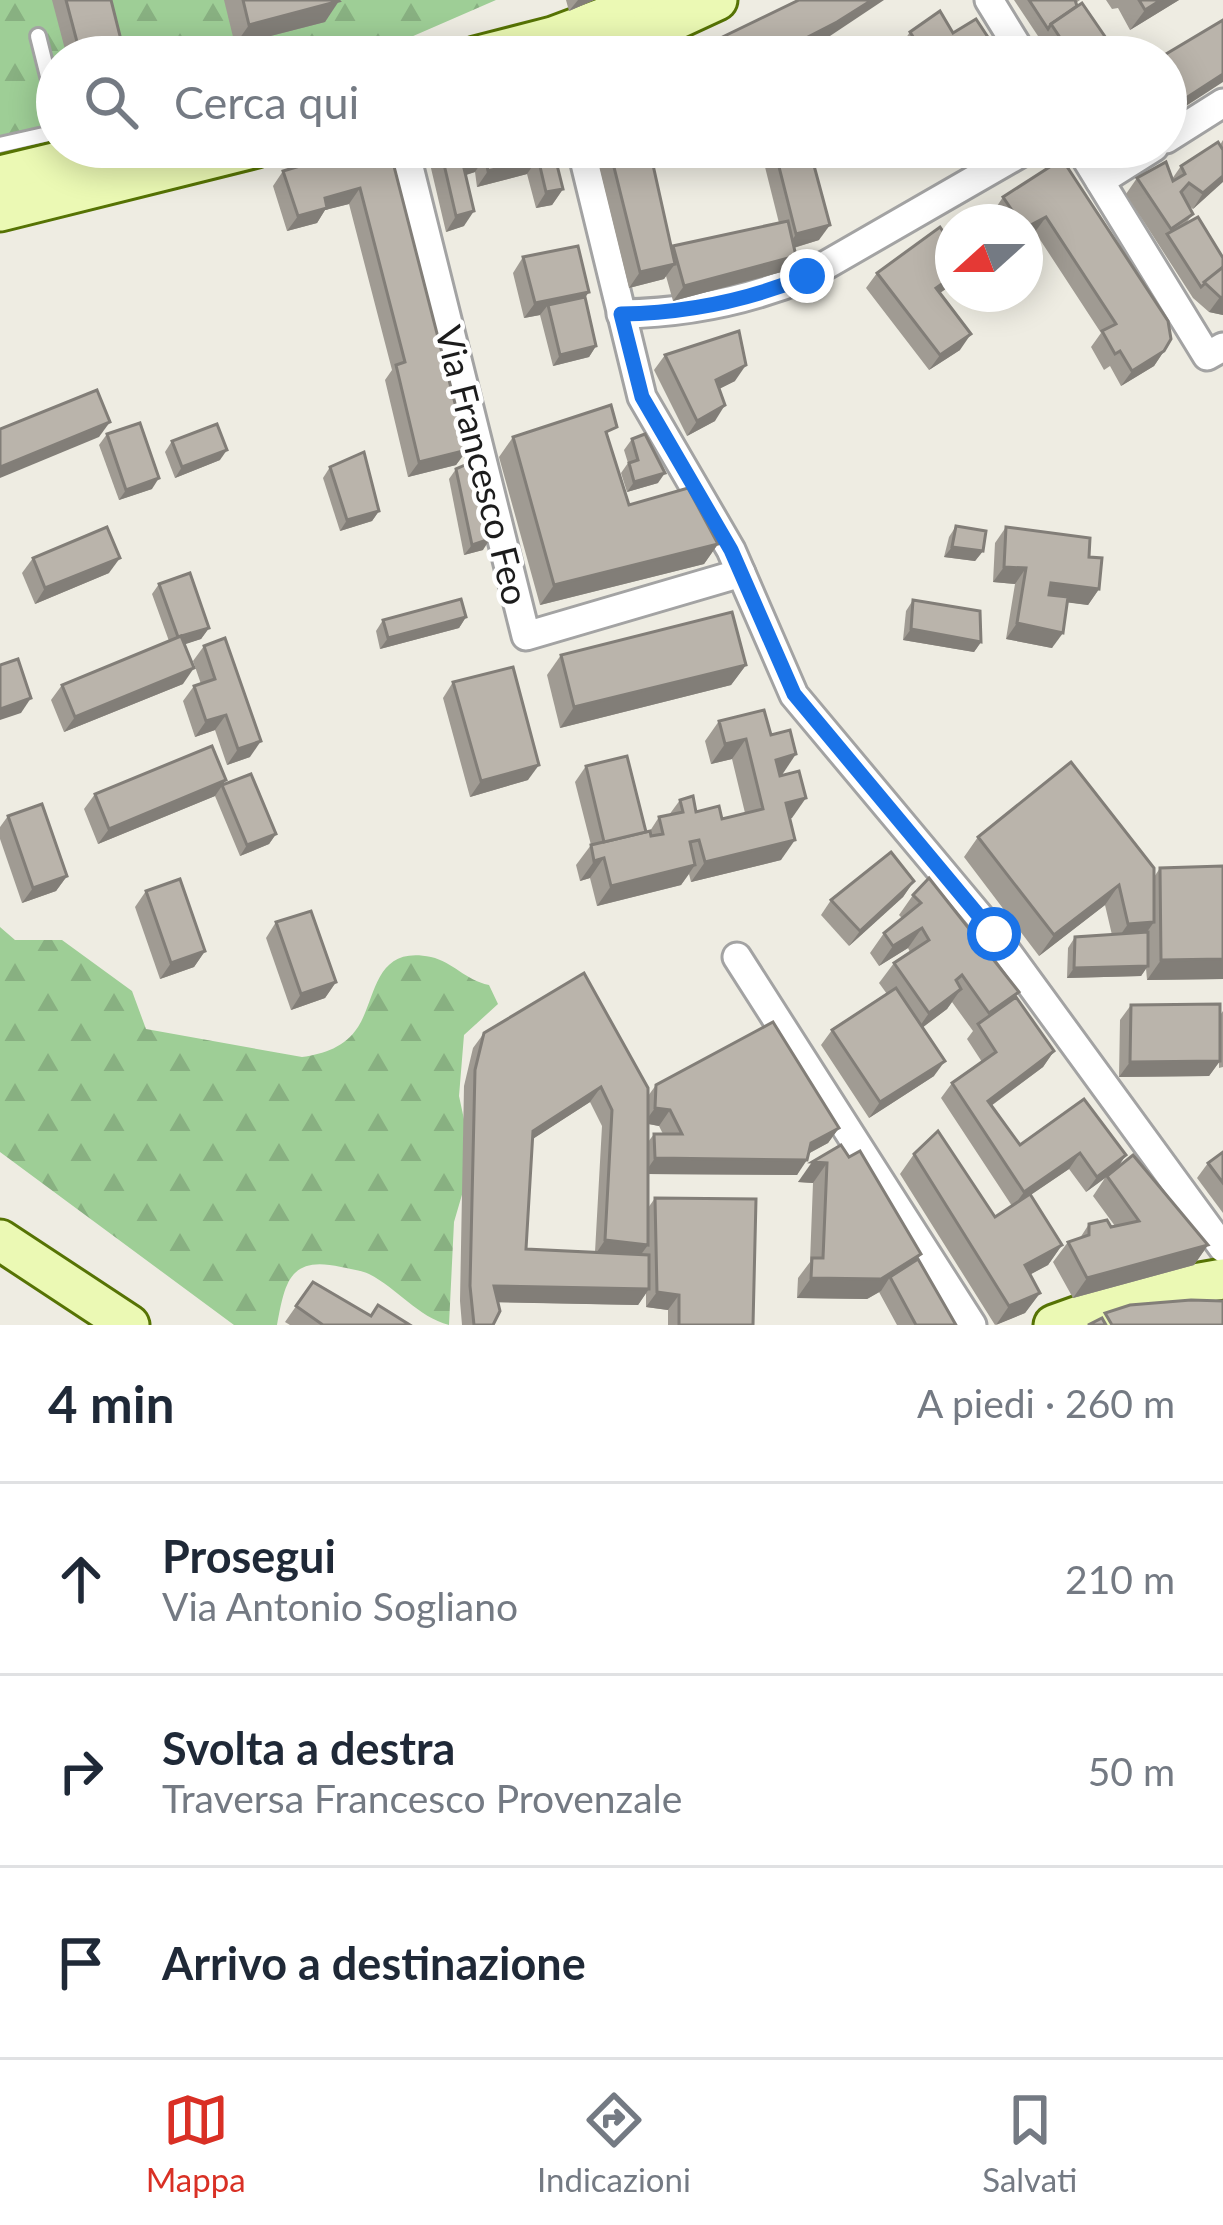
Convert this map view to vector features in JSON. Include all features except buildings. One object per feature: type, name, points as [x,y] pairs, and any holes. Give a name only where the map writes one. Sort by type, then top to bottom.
[{"type":"main road","points":[[578,36],[652,0]]},
{"type":"main road","points":[[639,36],[717,0]]},
{"type":"main road","points":[[0,176],[36,167]]},
{"type":"main road","points":[[0,211],[173,168]]},
{"type":"main road","points":[[0,1240],[129,1325]]},
{"type":"main road","points":[[1054,1325],[1143,1293],[1223,1279]]},
{"type":"street","points":[[989,0],[1011,36]]},
{"type":"street","points":[[1187,126],[1223,103]]},
{"type":"street","name":"Via Francesco Feo","points":[[409,168],[526,636],[741,573]]},
{"type":"street","points":[[586,168],[642,397],[741,573],[794,694],[994,934],[1223,1248]]},
{"type":"street","points":[[621,314],[679,313],[773,290],[807,276],[995,168]]},
{"type":"street","points":[[1092,168],[1207,356],[1223,347]]},
{"type":"street","points":[[1100,181],[1121,168]]},
{"type":"street","points":[[737,957],[972,1325]]},
{"type":"lane","points":[[0,145],[36,137]]},
{"type":"green space","points":[[0,0],[496,0],[413,36],[36,36],[36,130],[0,138]]},
{"type":"green space","points":[[0,927],[15,940],[62,940],[132,991],[146,1029],[302,1057],[333,1048],[353,1034],[380,976],[398,959],[431,957],[489,985],[498,1004],[464,1035],[459,1096],[468,1138],[466,1181],[454,1222],[449,1325],[427,1316],[369,1274],[324,1264],[310,1265],[293,1276],[277,1325],[234,1325],[0,1152]]},
{"type":"route","points":[[807,276],[773,290],[679,313],[621,314],[642,397],[731,550],[794,694],[994,934]]}]
